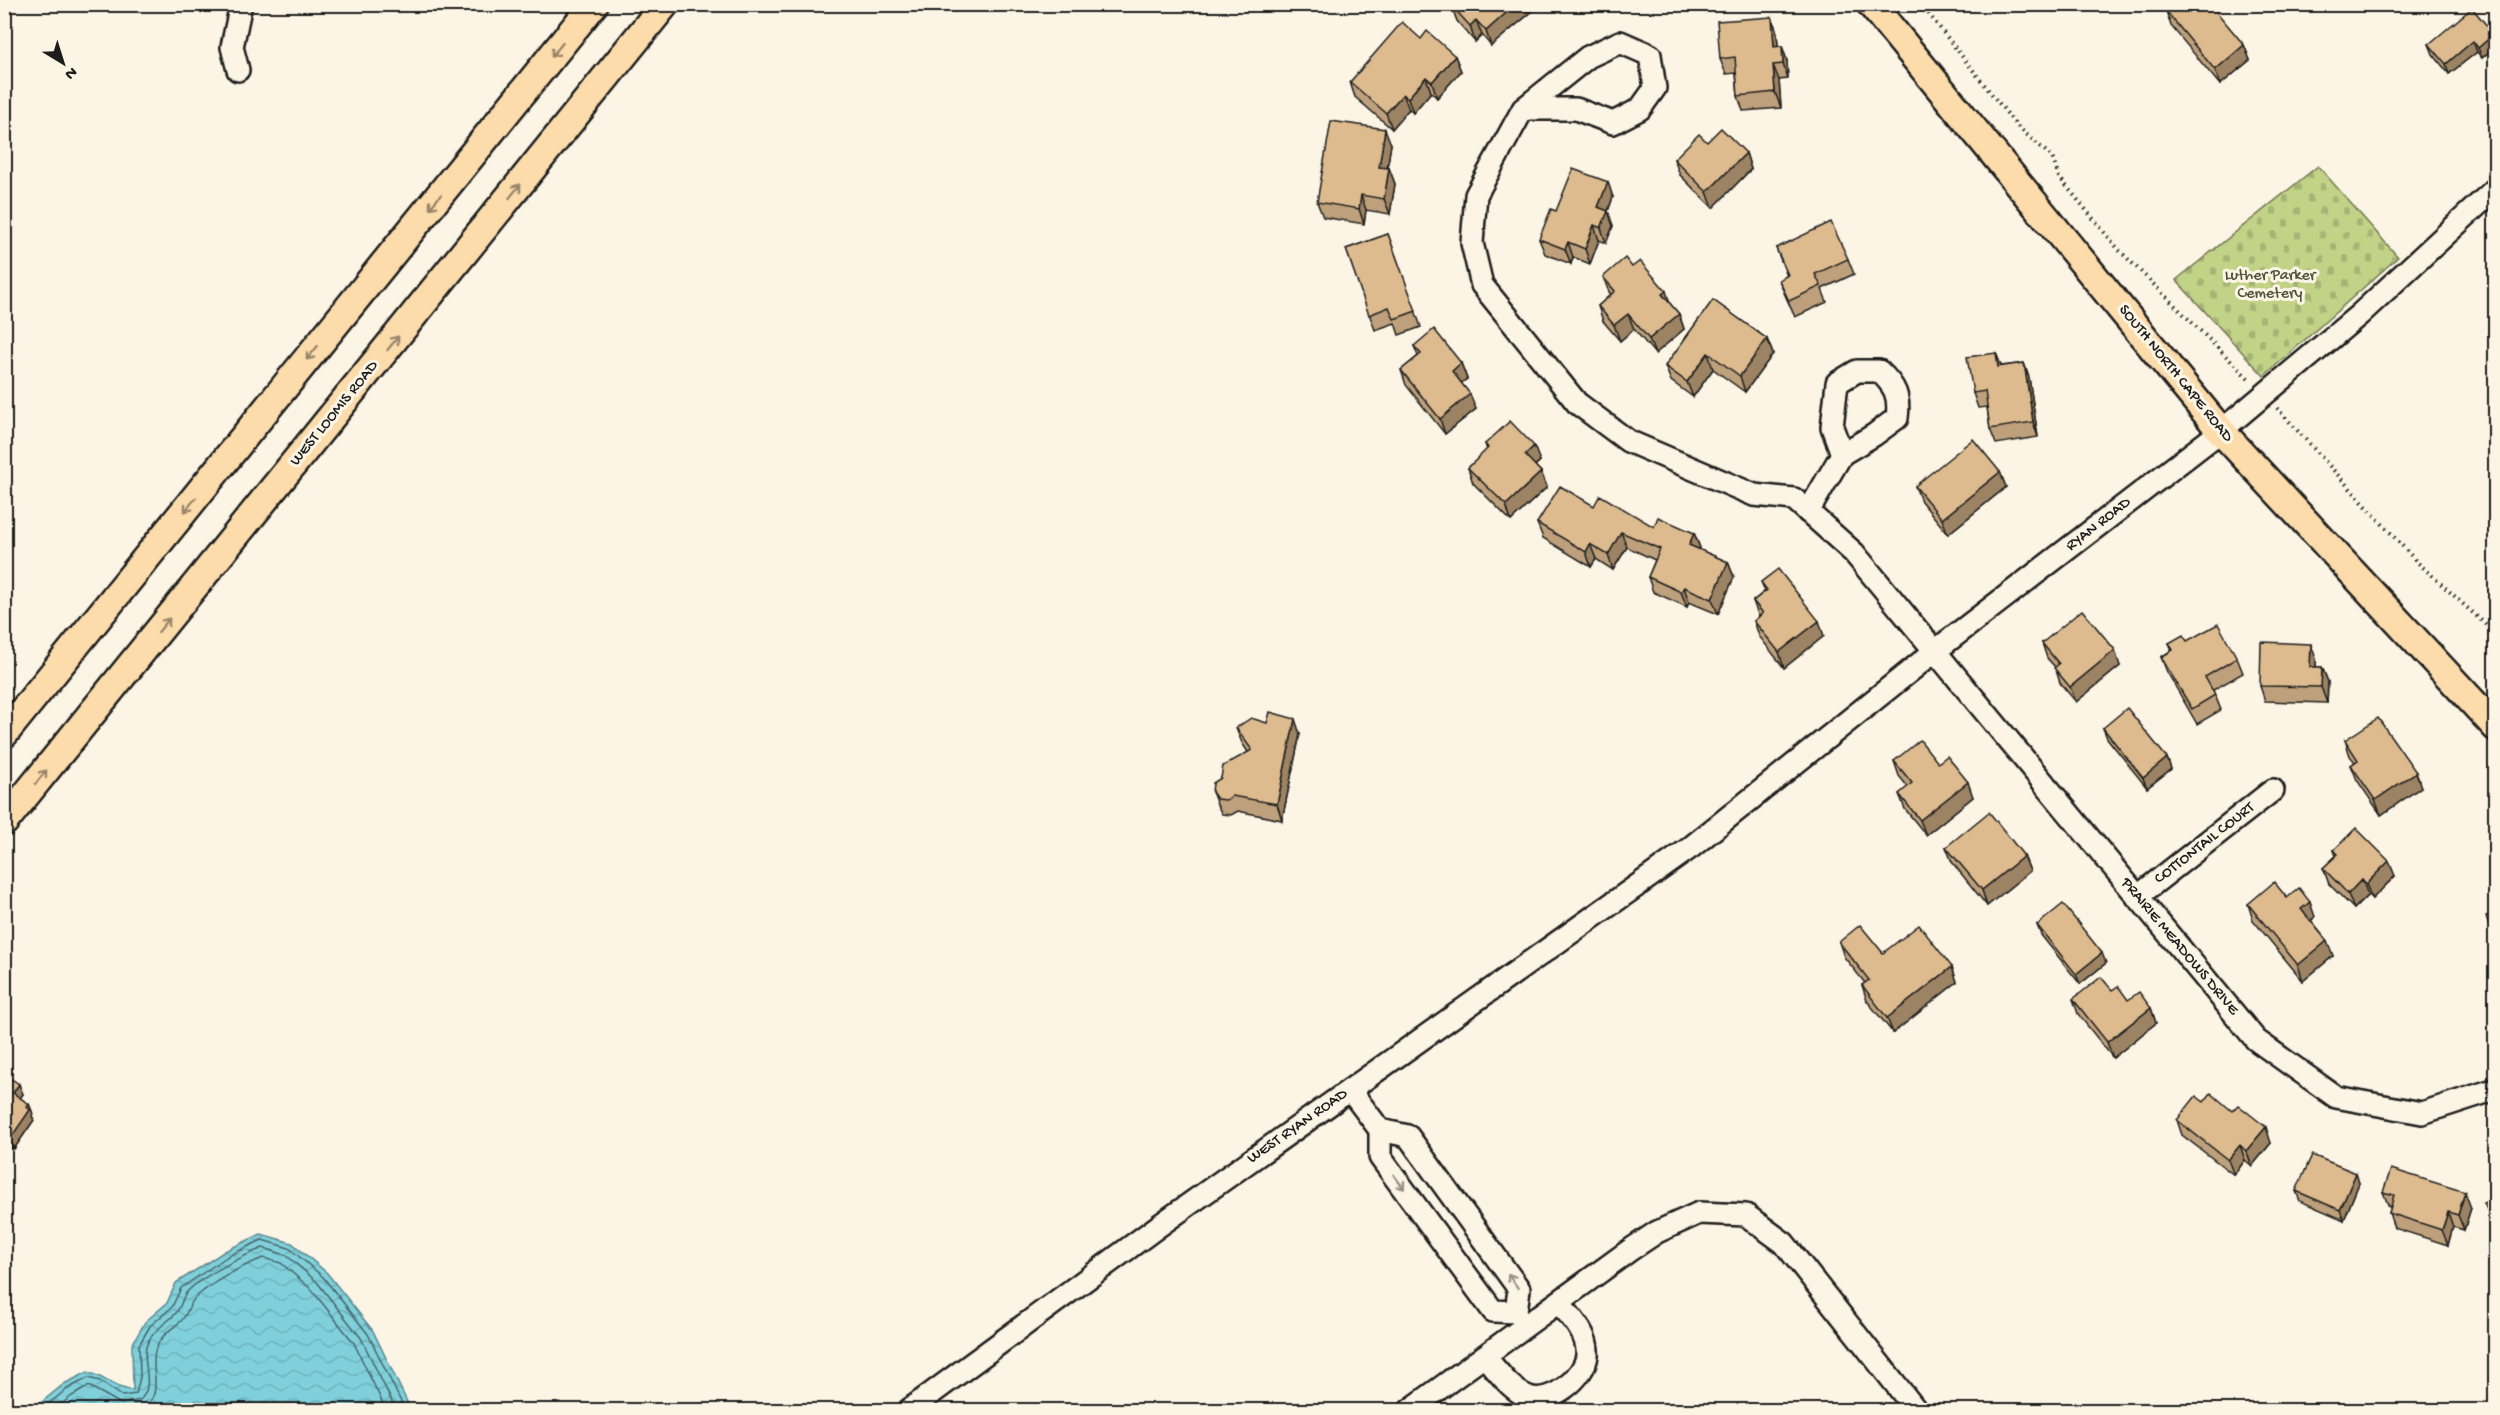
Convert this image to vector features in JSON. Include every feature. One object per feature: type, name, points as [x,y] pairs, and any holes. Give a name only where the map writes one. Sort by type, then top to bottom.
[{"type":"main road","points":[[4,734],[594,4]]},
{"type":"main road","name":"WEST LOOMIS ROAD","points":[[4,822],[665,4]]},
{"type":"main road","name":"SOUTH NORTH CAPE ROAD","points":[[1877,6],[2221,431],[2496,727]]},
{"type":"street","points":[[238,70],[231,47],[241,4]]},
{"type":"street","points":[[1620,42],[1650,55],[1654,88],[1640,109],[1613,123],[1576,109],[1523,109],[1588,57],[1620,42]]},
{"type":"street","name":"PRAIRIE MEADOWS DRIVE","points":[[1523,109],[1476,195],[1472,243],[1482,285],[1576,403],[1628,441],[1754,495],[1794,499],[1854,553],[2256,1040],[2336,1097],[2422,1113],[2496,1089]]},
{"type":"street","name":"RYAN ROAD","points":[[1690,849],[1935,651],[2221,431],[2360,315],[2496,188]]},
{"type":"street","points":[[1808,512],[1842,454]]},
{"type":"street","name":"COTTONTAIL COURT","points":[[2137,897],[2273,790]]},
{"type":"street","name":"WEST RYAN ROAD","points":[[909,1410],[1160,1225],[1690,849]]},
{"type":"street","points":[[1350,1090],[1380,1130],[1380,1156],[1493,1311],[1522,1320]]},
{"type":"street","points":[[1380,1130],[1408,1136],[1519,1289],[1522,1320]]},
{"type":"street","points":[[1410,1410],[1485,1357],[1522,1320],[1559,1303],[1630,1250],[1678,1222],[1700,1213],[1746,1215],[1784,1243],[1916,1410]]},
{"type":"street","points":[[1485,1357],[1516,1391],[1532,1399],[1557,1394],[1575,1380],[1587,1356],[1583,1334],[1559,1303]]},
{"type":"path","points":[[1921,4],[1927,15],[2016,124],[2052,157],[2059,177],[2119,250],[2255,384]]},
{"type":"path","points":[[2277,408],[2416,561],[2496,634]]},
{"type":"green space","name":"Luther Parker Cemetery","points":[[2318,166],[2398,257],[2264,376],[2176,280]]},
{"type":"water","points":[[261,1234],[292,1243],[327,1273],[373,1331],[411,1410],[32,1410],[64,1384],[88,1372],[122,1388],[133,1390],[132,1345],[145,1322],[167,1303],[176,1283],[225,1251]]},
{"type":"building","points":[[1452,4],[1516,4],[1486,31],[1476,20],[1470,26]]},
{"type":"building","points":[[2173,4],[2193,4],[2199,12],[2210,4],[2244,45],[2215,70],[2166,11]]},
{"type":"building","points":[[2472,8],[2494,34],[2478,48],[2473,41],[2446,64],[2429,44]]},
{"type":"building","points":[[1772,17],[1774,47],[1782,46],[1783,64],[1773,65],[1775,92],[1738,96],[1735,57],[1720,59],[1717,21]]},
{"type":"building","points":[[1402,22],[1421,39],[1427,31],[1455,56],[1432,82],[1426,77],[1408,98],[1403,94],[1386,113],[1350,82]]},
{"type":"building","points":[[1331,121],[1385,129],[1379,167],[1389,168],[1384,199],[1361,195],[1359,209],[1317,202]]},
{"type":"building","points":[[1721,128],[1746,153],[1707,192],[1674,159],[1699,134],[1707,142]]},
{"type":"building","points":[[1573,169],[1608,182],[1598,207],[1608,211],[1601,228],[1594,225],[1585,249],[1568,242],[1565,249],[1539,239],[1551,209],[1556,211]]},
{"type":"building","points":[[1831,222],[1848,259],[1815,274],[1821,286],[1789,301],[1779,280],[1788,275],[1776,248]]},
{"type":"building","points":[[1388,234],[1416,311],[1394,319],[1389,307],[1369,315],[1346,249]]},
{"type":"building","points":[[1625,258],[1632,267],[1640,261],[1666,291],[1662,294],[1679,314],[1649,339],[1628,314],[1614,325],[1598,306],[1615,291],[1603,277]]},
{"type":"building","points":[[1713,300],[1767,339],[1740,376],[1708,353],[1687,382],[1665,366]]},
{"type":"building","points":[[1434,329],[1461,363],[1452,371],[1470,394],[1440,419],[1401,370],[1421,354],[1414,346]]},
{"type":"building","points":[[1996,353],[1998,367],[2024,363],[2033,422],[1990,429],[1985,391],[1973,393],[1967,357]]},
{"type":"building","points":[[1510,421],[1534,446],[1525,455],[1541,472],[1506,505],[1468,468],[1488,448],[1485,444]]},
{"type":"building","points":[[1973,439],[2000,472],[1942,519],[1915,486]]},
{"type":"building","points":[[1560,486],[1594,506],[1600,495],[1654,527],[1658,517],[1694,533],[1689,545],[1728,562],[1712,599],[1684,587],[1681,592],[1648,577],[1660,549],[1621,532],[1608,555],[1590,544],[1586,552],[1537,523]]},
{"type":"building","points":[[1778,569],[1819,621],[1779,652],[1754,621],[1763,613],[1753,601],[1767,590],[1761,582]]},
{"type":"building","points":[[2082,610],[2115,650],[2070,687],[2054,668],[2059,664],[2042,643]]},
{"type":"building","points":[[2218,624],[2237,658],[2205,677],[2215,695],[2192,709],[2161,657],[2173,650],[2169,643],[2183,635],[2187,641]]},
{"type":"building","points":[[2261,642],[2311,644],[2310,667],[2322,667],[2321,687],[2260,686]]},
{"type":"building","points":[[2127,708],[2167,758],[2143,778],[2103,728]]},
{"type":"building","points":[[1270,712],[1295,719],[1277,804],[1232,796],[1226,800],[1217,799],[1212,792],[1213,783],[1221,778],[1223,766],[1252,750],[1236,728],[1251,718],[1267,723]]},
{"type":"building","points":[[2378,718],[2416,772],[2375,800],[2351,765],[2358,760],[2345,740]]},
{"type":"building","points":[[1920,740],[1938,763],[1947,756],[1968,782],[1920,820],[1899,794],[1912,783],[1894,761]]},
{"type":"building","points":[[1989,812],[2024,856],[1982,890],[1946,847]]},
{"type":"building","points":[[2356,828],[2389,861],[2366,884],[2362,879],[2348,894],[2323,868],[2338,854],[2334,850]]},
{"type":"building","points":[[2274,882],[2287,898],[2299,888],[2310,902],[2301,909],[2327,941],[2298,965],[2248,904]]},
{"type":"building","points":[[2063,904],[2102,953],[2076,974],[2037,925]]},
{"type":"building","points":[[2496,913],[2496,945],[2486,916]]},
{"type":"building","points":[[1860,925],[1883,953],[1919,925],[1952,967],[1887,1018],[1862,985],[1869,980],[1839,942]]},
{"type":"building","points":[[2101,977],[2112,990],[2118,986],[2128,1000],[2139,992],[2151,1008],[2107,1042],[2073,999]]},
{"type":"building","points":[[4,1074],[19,1084],[13,1093],[29,1104],[27,1107],[30,1110],[10,1139],[4,1135]]},
{"type":"building","points":[[2211,1093],[2232,1111],[2238,1105],[2266,1127],[2246,1151],[2240,1145],[2228,1160],[2177,1120],[2196,1096],[2204,1102]]},
{"type":"building","points":[[2312,1155],[2356,1173],[2340,1210],[2296,1191]]},
{"type":"building","points":[[2391,1169],[2465,1192],[2458,1215],[2448,1212],[2442,1230],[2389,1213],[2394,1195],[2383,1192]]},
{"type":"building","points":[[2496,1199],[2496,1230],[2484,1203]]}]
